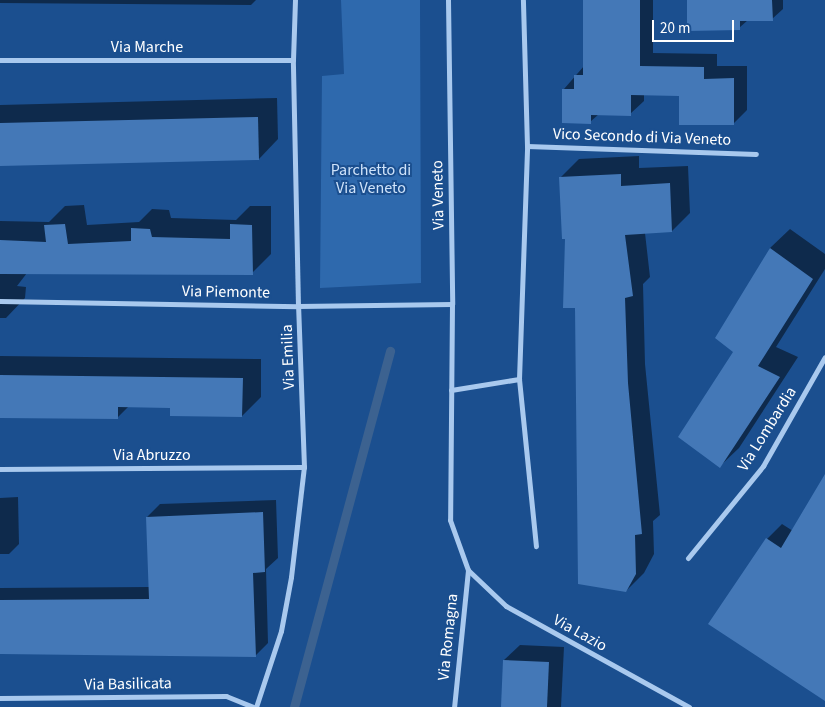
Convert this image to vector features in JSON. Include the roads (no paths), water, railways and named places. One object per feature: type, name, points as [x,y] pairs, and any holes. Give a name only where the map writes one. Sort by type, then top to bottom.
[{"type":"street","name":"Via Emilia","points":[[254,707],[281,631],[291,578],[304,467],[298,306],[293,60],[296,0]]},
{"type":"street","name":"Via Veneto","points":[[448,0],[452,304],[450,520],[468,570]]},
{"type":"street","points":[[523,0],[527,146],[519,379],[536,546]]},
{"type":"street","name":"Via Marche","points":[[0,60],[293,60]]},
{"type":"street","name":"Vico Secondo di Via Veneto","points":[[527,146],[756,154]]},
{"type":"street","name":"Via Piemonte","points":[[0,301],[298,306],[452,304]]},
{"type":"street","name":"Via Lombardia","points":[[688,558],[763,466],[825,357]]},
{"type":"street","points":[[451,390],[519,379]]},
{"type":"street","name":"Via Abruzzo","points":[[0,469],[304,467]]},
{"type":"street","name":"Via Romagna","points":[[454,707],[468,570]]},
{"type":"street","name":"Via Lazio","points":[[468,570],[506,606],[689,707]]},
{"type":"street","name":"Via Basilicata","points":[[0,698],[226,696],[254,707]]},
{"type":"waterway","points":[[294,707],[390,351]]},
{"type":"park label","name":"Parchetto di Via Veneto","points":[[371,179]]}]
